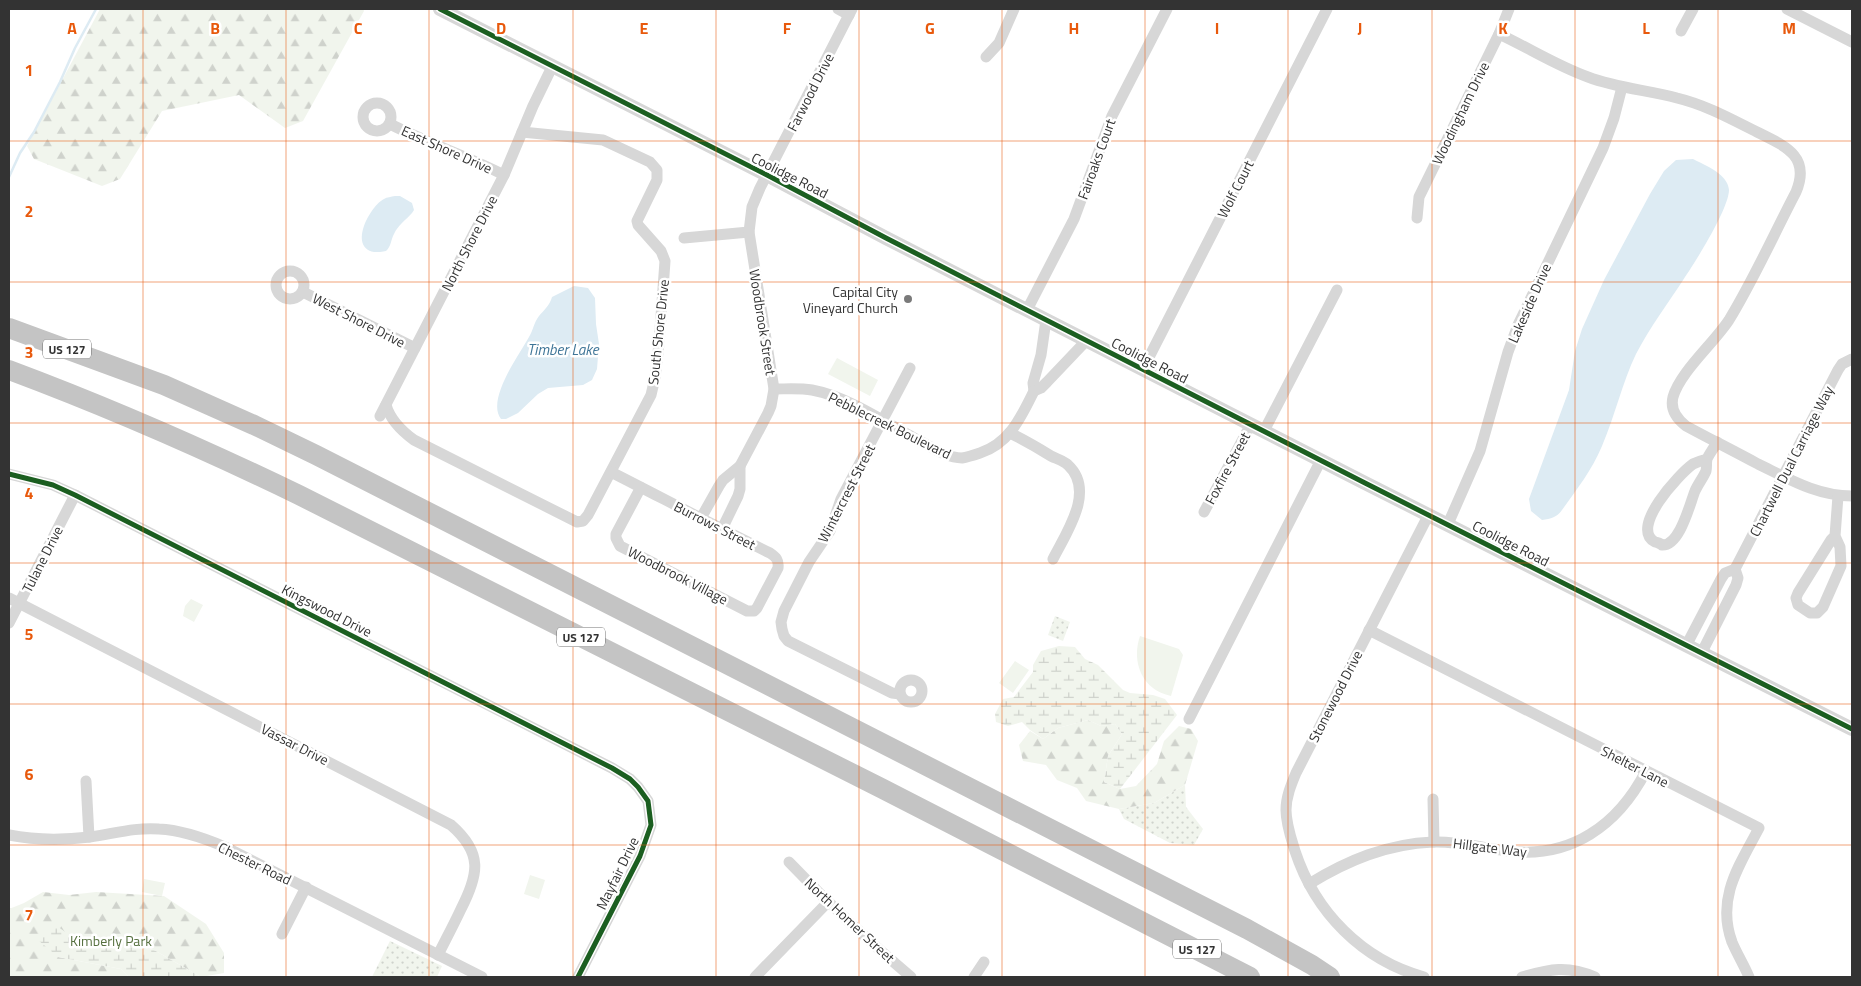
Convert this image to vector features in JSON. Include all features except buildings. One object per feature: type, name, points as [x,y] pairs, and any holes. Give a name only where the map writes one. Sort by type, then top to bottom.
[{"type":"highway","points":[[9,317],[65,339],[126,370]]},
{"type":"highway","name":"US 127","points":[[9,328],[126,370],[254,425],[426,510],[1248,928],[1330,977]]},
{"type":"highway","name":"US 127","points":[[9,370],[141,422],[212,453],[299,495],[1250,977]]},
{"type":"street","name":"Coolidge Road","points":[[440,9],[767,175],[1086,341],[1852,729]]},
{"type":"street","points":[[838,9],[851,12]]},
{"type":"street","points":[[986,57],[1000,44],[1014,9]]},
{"type":"street","name":"Fairoaks Court","points":[[1027,310],[1074,220],[1112,116],[1167,9]]},
{"type":"street","name":"Wolf Court","points":[[1143,369],[1327,9]]},
{"type":"street","name":"Woodingham Drive","points":[[1417,218],[1419,197],[1499,34],[1509,9]]},
{"type":"street","points":[[1681,31],[1693,9]]},
{"type":"street","points":[[1787,9],[1852,42]]},
{"type":"street","name":"Farwood Drive","points":[[767,175],[851,12]]},
{"type":"street","points":[[1499,34],[1570,70],[1605,83],[1678,98],[1720,113],[1782,145],[1796,156],[1802,177],[1796,192],[1722,331],[1684,377],[1673,398],[1674,411],[1680,422],[1810,489],[1838,496],[1852,496]]},
{"type":"street","name":"North Shore Drive","points":[[383,410],[504,175],[552,67]]},
{"type":"street","name":"Lakeside Drive","points":[[1448,524],[1480,451],[1508,352],[1518,325],[1604,148],[1622,87]]},
{"type":"street","name":"East Shore Drive","points":[[390,124],[421,140],[472,159],[504,175]]},
{"type":"street","name":"South Shore Drive","points":[[383,410],[388,411],[414,440],[573,521],[583,521],[588,515],[651,395],[655,378],[664,261],[661,251],[638,225],[637,221],[657,180],[657,170],[650,162],[603,140],[522,132]]},
{"type":"street","name":"Woodbrook Street","points":[[701,518],[724,480],[740,466],[772,406],[774,390],[749,232],[752,207],[767,175]]},
{"type":"street","points":[[684,238],[749,232]]},
{"type":"street","points":[[1264,431],[1337,290]]},
{"type":"street","name":"West Shore Drive","points":[[303,292],[415,348]]},
{"type":"street","name":"Pebblecreek Boulevard","points":[[774,390],[798,389],[828,394],[948,455],[957,458],[968,457],[999,443],[1010,433],[1019,420],[1034,391],[1033,384],[1041,355],[1046,320]]},
{"type":"street","name":"Pebblecreek Boulevard","points":[[1034,391],[1041,388],[1086,341]]},
{"type":"street","name":"Chartwell Dual Carriage Way","points":[[1687,644],[1721,579],[1725,573],[1735,569],[1838,370],[1842,364],[1852,359]]},
{"type":"street","name":"Wintercrest Street","points":[[900,694],[892,693],[788,641],[782,629],[784,611],[809,562],[830,531],[841,499],[910,368]]},
{"type":"street","name":"Foxfire Street","points":[[1204,512],[1250,424]]},
{"type":"street","points":[[1010,433],[1068,465],[1075,474],[1078,483],[1079,502],[1075,515],[1053,559]]},
{"type":"street","points":[[1707,459],[1694,464],[1673,484],[1655,508],[1650,517],[1647,530],[1652,540],[1661,545],[1666,544],[1675,536],[1684,523],[1695,492],[1706,472],[1707,459],[1717,442]]},
{"type":"street","points":[[1189,719],[1322,460]]},
{"type":"street","name":"Woodbrook Street","points":[[722,529],[740,489],[740,466]]},
{"type":"street","name":"Burrows Street","points":[[611,472],[770,553],[778,560],[778,568],[757,608],[754,611],[747,611]]},
{"type":"street","name":"Kingswood Drive","points":[[9,474],[52,485],[76,495],[603,763],[630,779]]},
{"type":"street","points":[[724,480],[734,479],[739,484],[740,489]]},
{"type":"street","name":"Woodbrook Village","points":[[641,487],[616,534],[620,546],[747,611]]},
{"type":"street","name":"Tulane Drive","points":[[9,623],[14,601],[76,495]]},
{"type":"street","points":[[1835,536],[1801,586],[1796,598],[1798,605],[1810,613],[1817,613],[1823,607],[1840,566],[1839,542],[1835,536],[1838,496]]},
{"type":"street","name":"Stonewood Drive","points":[[1424,977],[1383,962],[1363,948],[1336,923],[1321,905],[1298,862],[1289,833],[1286,811],[1290,788],[1307,750],[1429,514]]},
{"type":"street","name":"Chartwell Dual Carriage Way","points":[[1702,652],[1736,585],[1738,578],[1735,569]]},
{"type":"street","name":"Vassar Drive","points":[[14,601],[451,825],[462,835],[472,850],[475,876],[472,889],[438,955]]},
{"type":"street","name":"Shelter Lane","points":[[1370,630],[1758,828],[1732,882],[1726,907],[1732,942],[1749,977]]},
{"type":"street","name":"Hillgate Way","points":[[1309,884],[1341,865],[1369,853],[1400,845],[1449,842],[1524,852],[1547,851],[1560,848],[1587,836],[1614,817],[1630,798],[1646,771]]},
{"type":"street","name":"Mayfair Drive","points":[[578,977],[640,856],[650,825],[648,801],[630,779]]},
{"type":"street","points":[[86,781],[89,837]]},
{"type":"street","points":[[1433,799],[1434,842]]},
{"type":"street","name":"Chester Road","points":[[9,835],[41,838],[89,837],[135,829],[158,829],[181,832],[202,838],[226,847],[482,977]]},
{"type":"street","name":"North Homer Street","points":[[789,862],[871,943],[912,977]]},
{"type":"street","points":[[282,934],[306,887]]},
{"type":"street","points":[[755,977],[828,902]]},
{"type":"street","points":[[974,977],[984,962]]},
{"type":"street","points":[[1522,977],[1547,970],[1569,969],[1594,977]]},
{"type":"green space","points":[[100,9],[363,9],[364,11],[303,121],[285,128],[239,95],[162,111],[120,179],[102,186],[34,159],[27,146]]},
{"type":"green space","points":[[837,358],[878,380],[870,396],[828,374]]},
{"type":"green space","points":[[191,599],[203,605],[194,622],[183,616],[185,606]]},
{"type":"green space","points":[[1055,616],[1070,622],[1063,641],[1048,635]]},
{"type":"green space","points":[[1140,636],[1179,649],[1183,655],[1171,696],[1153,688],[1141,674],[1137,656]]},
{"type":"green space","points":[[1059,646],[1075,647],[1085,659],[1098,665],[1123,690],[1165,699],[1177,715],[1120,789],[1104,782],[1108,756],[1122,734],[1115,724],[1101,726],[1088,720],[1058,728],[1043,739],[1022,722],[1008,726],[996,722],[995,714],[1003,699],[1014,697],[1033,672],[1033,665],[1041,651]]},
{"type":"green space","points":[[1015,661],[1029,670],[1013,693],[999,683]]},
{"type":"green space","points":[[1088,720],[1101,726],[1115,724],[1122,734],[1108,756],[1104,782],[1120,789],[1136,786],[1157,764],[1164,741],[1179,726],[1191,729],[1198,741],[1185,785],[1154,803],[1119,809],[1086,801],[1077,788],[1057,780],[1046,765],[1023,761],[1019,745],[1030,731],[1043,739],[1058,728]]},
{"type":"green space","points":[[1185,785],[1186,807],[1203,829],[1194,845],[1170,843],[1124,819],[1119,809],[1154,803]]},
{"type":"green space","points":[[530,875],[545,880],[539,899],[524,894]]},
{"type":"green space","points":[[144,879],[165,883],[162,896],[142,892]]},
{"type":"green space","name":"Kimberly Park","points":[[43,892],[69,895],[96,892],[164,896],[206,924],[224,953],[224,973],[201,977],[154,950],[83,945],[57,927],[58,957],[121,969],[129,977],[9,977],[9,909]]},
{"type":"green space","points":[[57,926],[83,945],[154,950],[201,977],[129,977],[121,969],[58,957],[38,940]]},
{"type":"green space","points":[[390,941],[442,966],[437,977],[372,977]]},
{"type":"water","points":[[1693,159],[1709,167],[1725,179],[1729,190],[1724,209],[1697,259],[1641,344],[1627,376],[1607,435],[1594,463],[1560,512],[1554,517],[1542,520],[1531,511],[1529,499],[1569,390],[1575,351],[1582,329],[1604,280],[1664,171],[1676,160]]},
{"type":"water","points":[[400,196],[412,203],[414,210],[400,225],[386,251],[374,252],[366,249],[362,235],[368,218],[378,203],[385,198]]},
{"type":"water","name":"Timber Lake","points":[[574,286],[588,288],[595,298],[599,344],[597,369],[592,380],[583,385],[548,388],[538,394],[518,413],[506,419],[501,419],[497,411],[501,389],[537,318],[552,297]]},
{"type":"waterway","points":[[9,177],[20,153],[34,132],[60,82],[75,48],[96,9]]},
{"type":"cycle path","points":[[440,9],[1365,483],[1852,729]]},
{"type":"cycle path","points":[[9,474],[53,485],[75,495],[612,768],[630,779],[648,801],[651,825],[640,856],[578,977]]},
{"type":"place","name":"Capital City Vineyard Church","points":[[908,299]]}]
